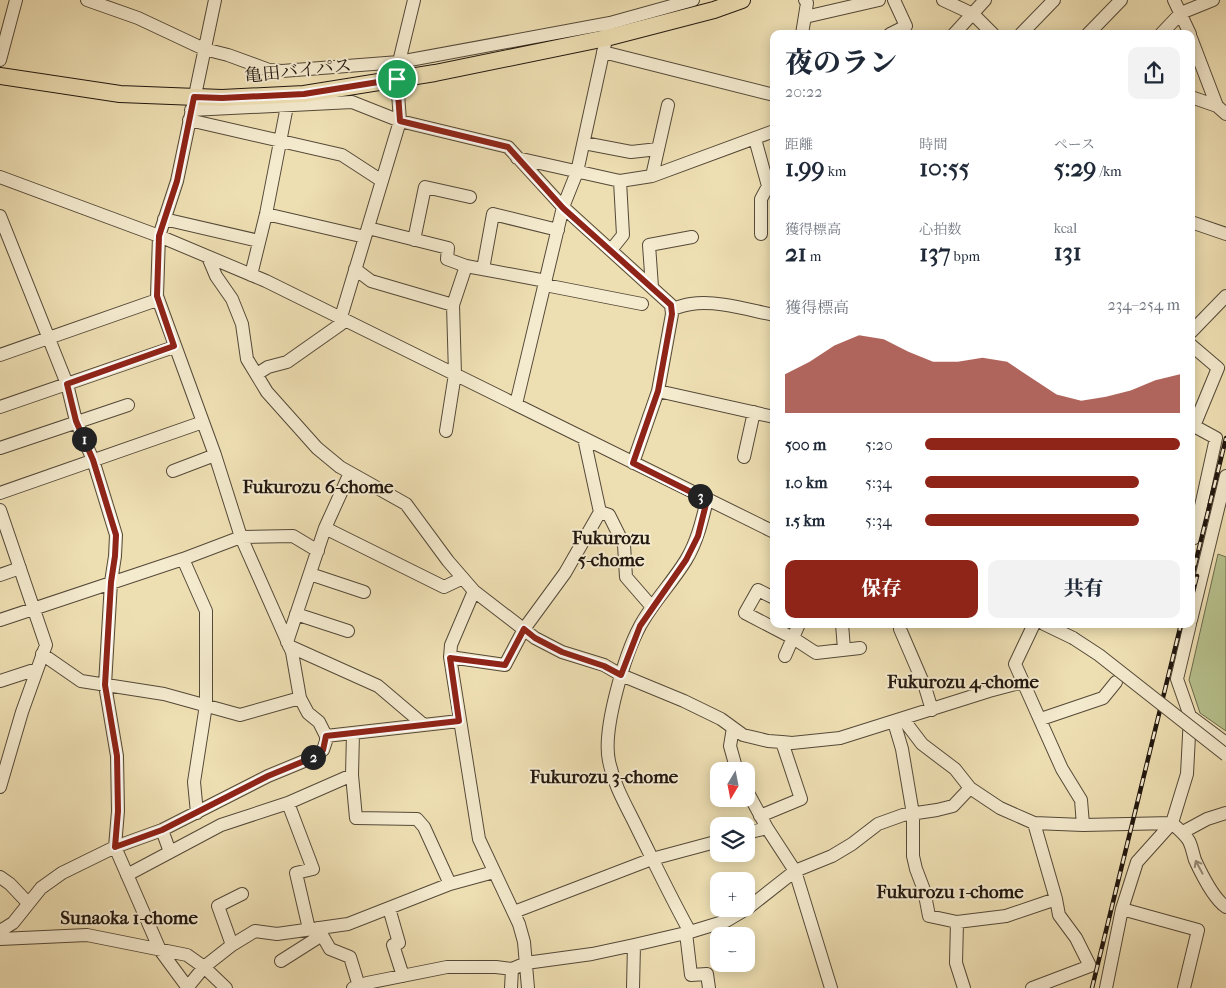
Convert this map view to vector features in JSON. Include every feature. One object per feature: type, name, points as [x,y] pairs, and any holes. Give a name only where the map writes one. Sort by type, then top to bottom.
[{"type":"main road","name":"亀田バイパス","points":[[0,76],[120,94],[191,109],[222,98],[304,94],[435,73],[606,38],[714,10],[742,0]]},
{"type":"street","points":[[0,60],[16,0]]},
{"type":"street","points":[[87,0],[138,18],[204,49],[228,55],[269,70],[282,71],[399,62],[606,38],[693,0]]},
{"type":"street","points":[[0,931],[14,923],[41,888],[62,873],[115,847],[162,830],[268,776],[314,757],[323,750],[326,736],[319,722],[308,713],[300,698],[292,652],[241,537],[215,455],[158,300],[159,236],[177,181],[215,0]]},
{"type":"street","points":[[256,374],[268,366],[287,362],[341,324],[341,317],[400,121],[397,79],[399,62],[414,0]]},
{"type":"street","points":[[803,30],[806,0]]},
{"type":"street","points":[[805,17],[879,0]]},
{"type":"street","points":[[894,0],[906,26],[898,30]]},
{"type":"street","points":[[943,0],[973,14],[989,30]]},
{"type":"street","points":[[958,30],[986,0]]},
{"type":"street","points":[[1025,30],[1054,0]]},
{"type":"street","points":[[1092,30],[1120,0]]},
{"type":"street","points":[[1174,0],[1188,30]]},
{"type":"street","points":[[1165,30],[1181,13],[1213,0]]},
{"type":"street","points":[[606,38],[770,94]]},
{"type":"street","points":[[516,404],[563,208],[577,172],[606,38]]},
{"type":"street","points":[[1195,47],[1222,110]]},
{"type":"street","points":[[1195,99],[1222,110]]},
{"type":"street","points":[[191,109],[352,102],[400,121],[508,147],[563,208],[671,305],[672,314],[658,391],[633,463]]},
{"type":"street","points":[[652,176],[668,104]]},
{"type":"street","points":[[251,275],[266,214],[287,106]]},
{"type":"street","points":[[191,109],[280,141],[342,155],[382,181]]},
{"type":"street","points":[[517,158],[620,181],[652,176],[770,132]]},
{"type":"street","points":[[755,138],[768,186],[761,199],[761,234]]},
{"type":"street","points":[[584,143],[630,152],[658,149]]},
{"type":"street","points":[[0,177],[159,236],[251,275],[341,317],[770,530]]},
{"type":"street","points":[[611,250],[623,235],[620,181]]},
{"type":"street","points":[[414,240],[425,187],[470,197]]},
{"type":"street","points":[[266,214],[414,240],[448,248],[447,259],[466,266],[642,304]]},
{"type":"street","points":[[483,269],[493,214],[558,230]]},
{"type":"street","points":[[0,216],[30,293],[50,337],[67,384],[76,421],[93,460],[116,535],[111,582],[105,685],[117,756],[118,811],[115,847],[160,950],[188,988],[204,967],[232,945],[256,931],[277,934],[317,931],[348,924],[450,884],[494,872]]},
{"type":"street","points":[[164,219],[259,241]]},
{"type":"street","points":[[1195,223],[1226,234]]},
{"type":"street","points":[[652,287],[649,244],[692,237]]},
{"type":"street","points":[[208,256],[216,276],[232,299],[242,324],[247,359],[268,392],[317,448],[350,473],[406,504],[448,561],[474,591],[535,638],[562,652],[604,666],[684,701],[721,719],[743,735],[768,741],[782,742],[840,738],[932,710],[989,690],[1023,682]]},
{"type":"street","points":[[446,431],[455,374],[453,304],[466,266]]},
{"type":"street","points":[[355,269],[371,281],[453,304]]},
{"type":"street","points":[[1195,328],[1226,296]]},
{"type":"street","points":[[0,355],[158,300]]},
{"type":"street","points":[[672,309],[692,304],[706,304],[731,306],[770,314]]},
{"type":"street","points":[[0,407],[174,346]]},
{"type":"street","points":[[1195,348],[1218,368],[1195,420]]},
{"type":"street","points":[[658,391],[770,416]]},
{"type":"street","points":[[0,448],[128,404]]},
{"type":"street","points":[[744,457],[754,412]]},
{"type":"street","points":[[0,493],[203,422]]},
{"type":"street","points":[[1195,426],[1216,438],[1195,533]]},
{"type":"street","points":[[450,658],[505,665],[524,629],[565,573],[600,512],[584,438]]},
{"type":"street","points":[[173,471],[215,455]]},
{"type":"street","points":[[288,644],[325,528],[350,473]]},
{"type":"street","points":[[1195,605],[1226,476]]},
{"type":"street","points":[[707,500],[698,536],[686,560],[640,626],[621,675],[608,742],[608,760],[619,793],[688,932],[691,975],[706,974],[709,988]]},
{"type":"street","points":[[0,510],[4,535],[20,568],[46,645],[0,787]]},
{"type":"street","points":[[600,512],[609,515],[624,545],[626,577],[652,607]]},
{"type":"street","points":[[325,528],[444,587],[463,578]]},
{"type":"street","points":[[0,620],[183,559],[241,537],[293,536],[318,551]]},
{"type":"street","points":[[183,559],[206,611],[206,705],[194,782],[197,813]]},
{"type":"street","points":[[0,575],[20,568]]},
{"type":"street","points":[[310,574],[364,592]]},
{"type":"street","points":[[770,596],[758,590],[745,613],[770,626]]},
{"type":"street","points":[[474,591],[451,645],[450,658],[479,839],[519,924],[524,942],[528,988]]},
{"type":"street","points":[[296,614],[348,630]]},
{"type":"street","points":[[774,628],[816,653],[860,648]]},
{"type":"street","points":[[785,656],[797,628]]},
{"type":"street","points":[[842,628],[844,650]]},
{"type":"street","points":[[900,628],[925,686],[932,710]]},
{"type":"street","points":[[1032,628],[1015,664],[1062,769],[1080,800],[1083,825]]},
{"type":"street","points":[[1052,628],[1073,638],[1099,655],[1226,756]]},
{"type":"street","points":[[1107,988],[1122,909],[1137,862],[1172,823],[1186,774],[1190,716],[1177,679],[1190,628]]},
{"type":"street","points":[[288,644],[378,686],[424,725]]},
{"type":"street","points":[[42,654],[81,680],[164,694],[240,715],[300,698]]},
{"type":"street","points":[[0,681],[37,669]]},
{"type":"street","points":[[1040,719],[1103,698],[1116,682]]},
{"type":"street","points":[[1190,716],[1226,744]]},
{"type":"street","points":[[898,720],[922,744],[955,769],[970,788],[1000,808],[1034,823],[1083,825],[1172,823],[1183,832],[1189,842],[1195,860],[1212,890],[1226,907]]},
{"type":"street","points":[[898,720],[913,814],[913,856],[924,890],[929,916],[958,922],[1006,916],[1056,899]]},
{"type":"street","points":[[326,736],[459,721]]},
{"type":"street","points":[[733,728],[730,746],[734,762]]},
{"type":"street","points":[[353,733],[352,775],[356,818],[417,819],[424,827],[450,884]]},
{"type":"street","points":[[760,816],[801,799],[782,742]]},
{"type":"street","points":[[127,875],[221,825],[288,803],[352,775]]},
{"type":"street","points":[[288,803],[313,868],[296,873],[317,931],[330,949],[350,957],[356,987],[447,968],[496,966],[512,969],[526,963],[592,954],[634,945],[688,932],[726,920],[748,908],[795,871],[832,856],[852,844],[878,824],[913,814],[953,806],[970,788]]},
{"type":"street","points":[[755,806],[766,828],[795,871],[830,988]]},
{"type":"street","points":[[1183,832],[1207,818],[1226,813]]},
{"type":"street","points":[[1032,988],[1090,966],[1076,938],[1059,915],[1034,823]]},
{"type":"street","points":[[755,831],[766,828]]},
{"type":"street","points":[[162,830],[170,852]]},
{"type":"street","points":[[514,912],[652,859],[710,843]]},
{"type":"street","points":[[0,877],[10,884],[28,903]]},
{"type":"street","points":[[232,945],[218,906],[242,894]]},
{"type":"street","points":[[389,908],[399,943],[393,945],[403,976]]},
{"type":"street","points":[[1122,909],[1198,930],[1184,988]]},
{"type":"street","points":[[958,922],[956,963],[964,988]]},
{"type":"street","points":[[281,961],[317,931]]},
{"type":"street","points":[[0,939],[87,935],[187,955],[204,967],[226,988]]},
{"type":"street","points":[[633,988],[634,945]]},
{"type":"street","points":[[511,988],[512,969]]},
{"type":"green space","points":[[1218,554],[1226,557],[1226,731],[1200,713],[1189,680]]},
{"type":"railway","points":[[1195,565],[1226,438]]},
{"type":"railway","points":[[1195,584],[1197,576]]},
{"type":"railway","points":[[1092,988],[1180,628]]},
{"type":"district","name":"Fukurozu 6-chome","points":[[318,487]]},
{"type":"district","name":"Fukurozu 5-chome","points":[[611,549]]},
{"type":"district","name":"Fukurozu 4-chome","points":[[963,682]]},
{"type":"district","name":"Fukurozu 3-chome","points":[[604,777]]},
{"type":"district","name":"Fukurozu 1-chome","points":[[950,892]]},
{"type":"district","name":"Sunaoka 1-chome","points":[[129,918]]},
{"type":"route","points":[[397,79],[400,121],[508,147],[563,208],[671,305],[672,314],[658,391],[633,463],[707,500],[698,536],[686,560],[640,626],[621,675],[604,666],[562,652],[535,638],[524,629],[505,665],[450,658],[459,721],[326,736],[323,750],[314,757],[268,776],[162,830],[115,847],[118,811],[117,756],[105,685],[111,582],[116,535],[93,460],[76,421],[67,384],[174,346],[157,296],[159,236],[177,181],[194,97],[267,97],[304,94],[397,79]]}]
